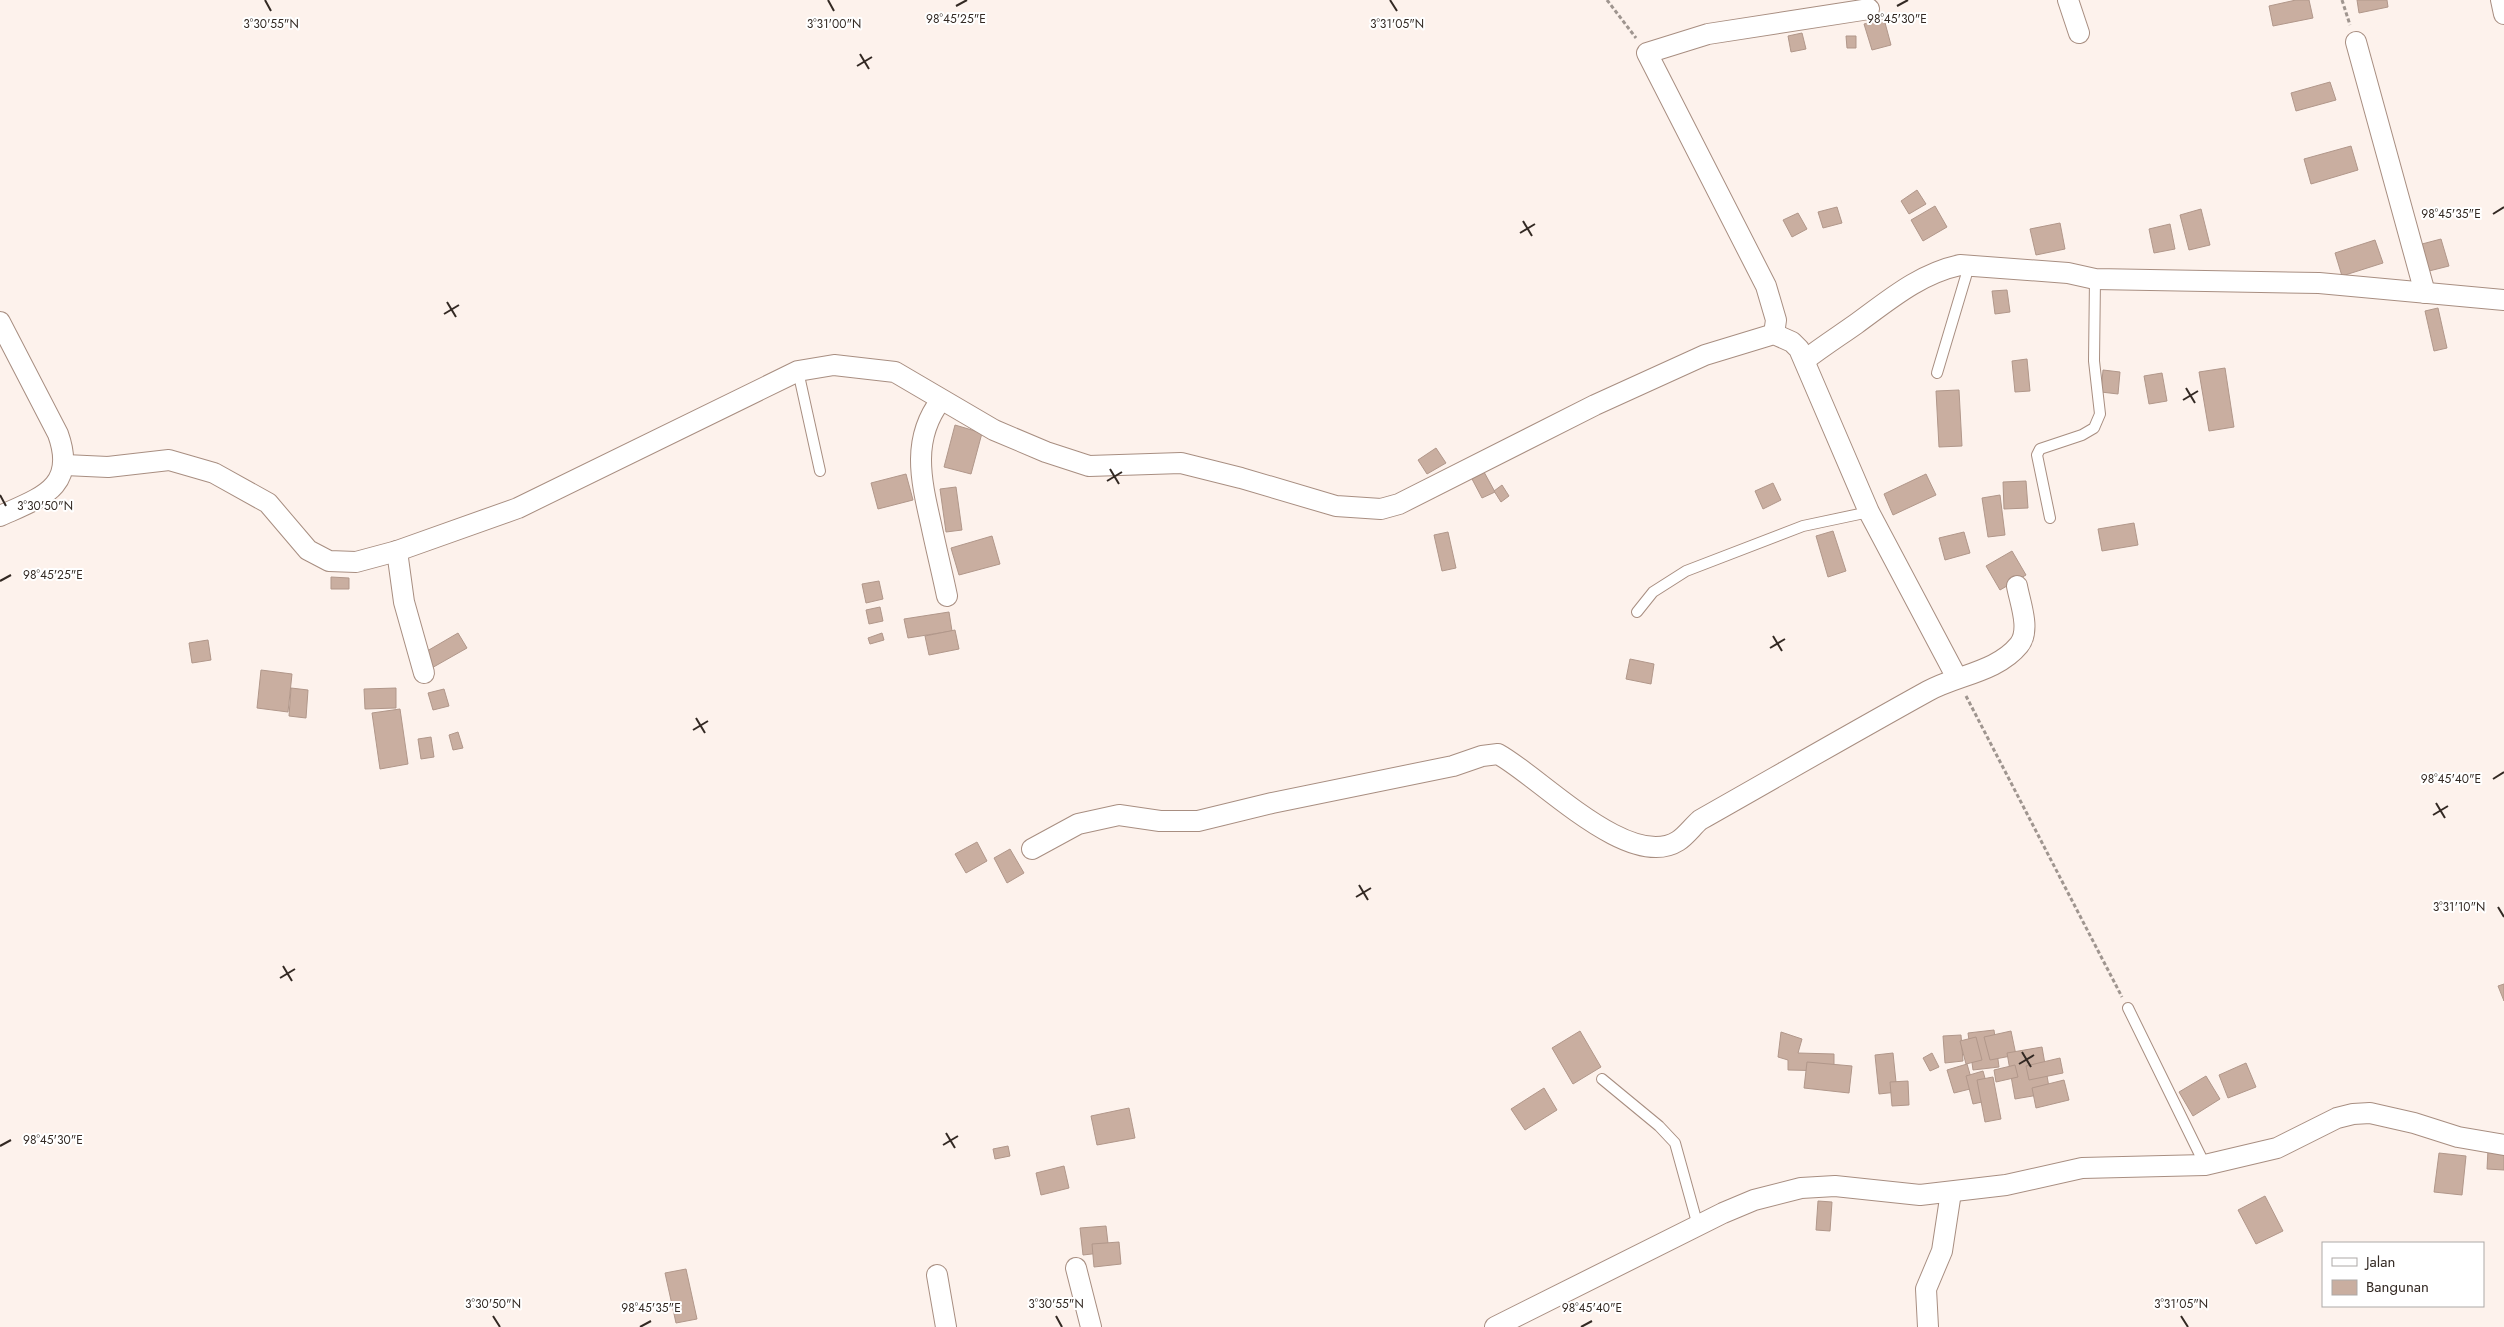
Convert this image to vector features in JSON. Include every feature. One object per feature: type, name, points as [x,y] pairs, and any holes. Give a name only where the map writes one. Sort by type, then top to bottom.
[{"type":"street","points":[[2068,0],[2079,33]]},
{"type":"street","points":[[2501,0],[2504,14]]},
{"type":"street","points":[[1774,334],[1776,320],[1766,286],[1647,53],[1708,34],[1869,9]]},
{"type":"street","points":[[2356,42],[2425,293]]},
{"type":"street","points":[[1805,360],[1890,297],[1946,268],[1960,265],[2068,273],[2095,279],[2319,283],[2504,300]]},
{"type":"street","points":[[0,322],[58,434],[64,449],[65,465],[59,479],[46,493],[0,516]]},
{"type":"street","points":[[65,465],[108,467],[169,460],[214,473],[268,503],[308,550],[329,561],[356,562],[397,552],[518,508],[798,371],[834,365],[894,372],[994,430],[1089,466],[1182,463],[1336,506],[1381,508],[1399,504],[1594,405],[1705,355],[1774,334],[1792,342],[1800,349],[1869,512],[1957,678]]},
{"type":"street","points":[[940,400],[930,414],[923,436],[920,474],[947,596]]},
{"type":"street","points":[[397,552],[404,602],[424,673]]},
{"type":"street","points":[[1032,849],[1078,824],[1119,816],[1160,821],[1198,821],[1272,803],[1453,766],[1482,756],[1498,754],[1606,831],[1631,844],[1647,848],[1662,846],[1678,841],[1700,820],[1929,690],[1997,663],[2019,645],[2024,636],[2017,586]]},
{"type":"street","points":[[1495,1327],[1754,1200],[1801,1188],[1835,1186],[1920,1195],[2006,1185],[2082,1168],[2205,1165],[2277,1148],[2337,1118],[2353,1114],[2370,1113],[2414,1123],[2458,1137],[2504,1145]]},
{"type":"street","points":[[1928,1327],[1926,1289],[1942,1252],[1951,1192]]},
{"type":"street","points":[[1076,1268],[1091,1327]]},
{"type":"street","points":[[937,1275],[946,1327]]},
{"type":"lane","points":[[1937,373],[1969,266]]},
{"type":"lane","points":[[2050,518],[2037,455],[2040,450],[2071,440],[2094,428],[2100,414],[2094,361],[2095,279]]},
{"type":"lane","points":[[798,371],[820,471]]},
{"type":"lane","points":[[1637,612],[1653,592],[1686,572],[1803,526],[1869,512]]},
{"type":"lane","points":[[2128,1008],[2205,1165]]},
{"type":"lane","points":[[1602,1080],[1663,1130],[1675,1143],[1698,1226]]},
{"type":"path","points":[[1607,0],[1647,53]]},
{"type":"path","points":[[2342,0],[2356,42]]},
{"type":"path","points":[[1957,678],[2128,1008]]},
{"type":"building","points":[[2296,0],[2309,0],[2313,18],[2273,26],[2269,6]]},
{"type":"building","points":[[2357,0],[2387,0],[2388,7],[2359,13]]},
{"type":"building","points":[[1884,19],[1891,45],[1872,50],[1864,24]]},
{"type":"building","points":[[1802,33],[1806,49],[1791,52],[1788,36]]},
{"type":"building","points":[[1846,36],[1856,36],[1856,48],[1847,48]]},
{"type":"building","points":[[2330,82],[2336,100],[2296,111],[2291,93]]},
{"type":"building","points":[[2351,146],[2358,170],[2311,184],[2304,159]]},
{"type":"building","points":[[1917,190],[1926,204],[1909,214],[1901,201]]},
{"type":"building","points":[[1935,206],[1947,227],[1923,241],[1911,220]]},
{"type":"building","points":[[1837,207],[1842,223],[1823,228],[1818,212]]},
{"type":"building","points":[[2201,209],[2210,245],[2189,250],[2180,215]]},
{"type":"building","points":[[1798,213],[1807,229],[1792,237],[1783,220]]},
{"type":"building","points":[[2060,223],[2065,249],[2036,255],[2030,229]]},
{"type":"building","points":[[2170,224],[2175,249],[2154,253],[2149,229]]},
{"type":"building","points":[[2441,239],[2449,266],[2429,271],[2422,244]]},
{"type":"building","points":[[2375,240],[2383,263],[2342,276],[2335,253]]},
{"type":"building","points":[[2007,290],[2010,312],[1995,314],[1992,291]]},
{"type":"building","points":[[2438,308],[2447,348],[2434,351],[2425,311]]},
{"type":"building","points":[[2027,359],[2030,391],[2015,392],[2012,361]]},
{"type":"building","points":[[2225,368],[2234,427],[2209,431],[2199,372]]},
{"type":"building","points":[[2103,370],[2120,372],[2118,394],[2101,392]]},
{"type":"building","points":[[2162,373],[2167,401],[2149,404],[2144,376]]},
{"type":"building","points":[[1959,390],[1962,446],[1939,447],[1936,391]]},
{"type":"building","points":[[955,425],[982,433],[971,474],[944,467]]},
{"type":"building","points":[[1436,448],[1446,463],[1427,474],[1418,460]]},
{"type":"building","points":[[1484,472],[1495,492],[1482,498],[1472,479]]},
{"type":"building","points":[[906,474],[913,500],[878,509],[871,483]]},
{"type":"building","points":[[1926,474],[1936,495],[1893,515],[1884,494]]},
{"type":"building","points":[[2026,481],[2028,508],[2004,509],[2003,482]]},
{"type":"building","points":[[1773,483],[1781,500],[1763,509],[1755,491]]},
{"type":"building","points":[[1502,485],[1509,496],[1501,502],[1494,491]]},
{"type":"building","points":[[956,487],[962,530],[946,532],[940,489]]},
{"type":"building","points":[[2000,495],[2005,535],[1988,537],[1982,498]]},
{"type":"building","points":[[2134,523],[2138,545],[2102,551],[2098,529]]},
{"type":"building","points":[[1833,531],[1846,571],[1828,577],[1816,536]]},
{"type":"building","points":[[1448,532],[1456,568],[1442,571],[1434,535]]},
{"type":"building","points":[[1964,532],[1970,553],[1945,560],[1939,538]]},
{"type":"building","points":[[992,536],[1000,564],[959,575],[951,548]]},
{"type":"building","points":[[2012,551],[2026,575],[2000,590],[1986,566]]},
{"type":"building","points":[[331,577],[349,578],[349,589],[331,589]]},
{"type":"building","points":[[879,581],[883,599],[866,603],[862,584]]},
{"type":"building","points":[[880,607],[883,621],[869,624],[866,610]]},
{"type":"building","points":[[949,612],[952,631],[908,638],[904,619]]},
{"type":"building","points":[[955,630],[959,649],[929,655],[925,636]]},
{"type":"building","points":[[458,633],[467,648],[430,669],[422,654]]},
{"type":"building","points":[[882,633],[884,640],[870,644],[868,638]]},
{"type":"building","points":[[208,640],[211,660],[192,663],[189,643]]},
{"type":"building","points":[[1630,659],[1654,664],[1651,684],[1626,679]]},
{"type":"building","points":[[261,670],[292,674],[288,712],[257,708]]},
{"type":"building","points":[[291,688],[308,690],[306,718],[289,716]]},
{"type":"building","points":[[396,688],[396,708],[365,709],[364,689]]},
{"type":"building","points":[[444,689],[449,706],[433,710],[428,693]]},
{"type":"building","points":[[400,709],[408,764],[380,769],[372,713]]},
{"type":"building","points":[[458,732],[463,748],[453,750],[449,735]]},
{"type":"building","points":[[431,737],[434,757],[421,759],[418,739]]},
{"type":"building","points":[[977,842],[987,861],[966,873],[955,854]]},
{"type":"building","points":[[1010,849],[1024,873],[1007,883],[994,858]]},
{"type":"building","points":[[2504,984],[2504,1001],[2498,986]]},
{"type":"building","points":[[1994,1030],[1999,1067],[1973,1070],[1968,1033]]},
{"type":"building","points":[[1580,1031],[1601,1067],[1573,1084],[1552,1048]]},
{"type":"building","points":[[2011,1031],[2016,1055],[1990,1060],[1984,1037]]},
{"type":"building","points":[[1781,1032],[1802,1039],[1798,1053],[1834,1054],[1834,1071],[1788,1070],[1788,1060],[1778,1057]]},
{"type":"building","points":[[1961,1035],[1963,1061],[1945,1063],[1943,1036]]},
{"type":"building","points":[[1976,1037],[1982,1060],[1966,1064],[1960,1041]]},
{"type":"building","points":[[2042,1047],[2050,1093],[2015,1099],[2007,1053]]},
{"type":"building","points":[[1893,1053],[1897,1092],[1879,1094],[1875,1055]]},
{"type":"building","points":[[1932,1053],[1939,1067],[1930,1071],[1923,1058]]},
{"type":"building","points":[[2060,1058],[2063,1073],[2029,1080],[2026,1066]]},
{"type":"building","points":[[1807,1062],[1852,1066],[1849,1093],[1804,1088]]},
{"type":"building","points":[[2246,1063],[2256,1087],[2228,1098],[2219,1075]]},
{"type":"building","points":[[1967,1064],[1974,1088],[1954,1093],[1947,1070]]},
{"type":"building","points":[[2015,1065],[2018,1077],[1996,1082],[1994,1070]]},
{"type":"building","points":[[1983,1071],[1991,1100],[1973,1104],[1966,1076]]},
{"type":"building","points":[[2206,1076],[2220,1099],[2193,1116],[2179,1092]]},
{"type":"building","points":[[1993,1077],[2001,1119],[1985,1122],[1977,1080]]},
{"type":"building","points":[[2064,1080],[2069,1100],[2036,1108],[2032,1088]]},
{"type":"building","points":[[1908,1081],[1909,1105],[1892,1106],[1890,1082]]},
{"type":"building","points":[[1544,1088],[1557,1110],[1525,1130],[1511,1109]]},
{"type":"building","points":[[1129,1108],[1135,1138],[1097,1145],[1091,1116]]},
{"type":"building","points":[[1008,1146],[1010,1156],[995,1159],[993,1149]]},
{"type":"building","points":[[2488,1150],[2504,1151],[2504,1170],[2487,1169]]},
{"type":"building","points":[[2439,1153],[2466,1156],[2462,1195],[2434,1192]]},
{"type":"building","points":[[1064,1166],[1069,1188],[1041,1195],[1036,1173]]},
{"type":"building","points":[[2265,1196],[2283,1231],[2256,1244],[2238,1210]]},
{"type":"building","points":[[1818,1201],[1832,1202],[1830,1231],[1816,1230]]},
{"type":"building","points":[[1106,1226],[1109,1252],[1083,1255],[1080,1228]]},
{"type":"building","points":[[1119,1242],[1121,1264],[1094,1267],[1092,1244]]},
{"type":"building","points":[[686,1269],[697,1319],[676,1323],[665,1273]]}]
